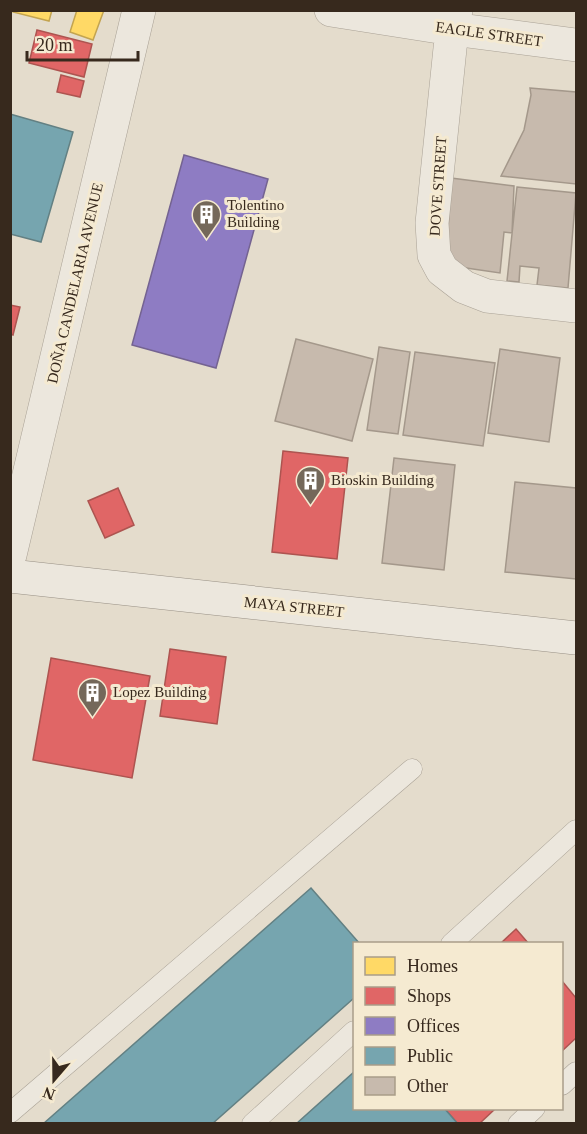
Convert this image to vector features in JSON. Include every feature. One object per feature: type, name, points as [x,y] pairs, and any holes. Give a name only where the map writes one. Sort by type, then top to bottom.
[{"type":"street","name":"DOÑA CANDELARIA AVENUE","points":[[11,557],[139,10]]},
{"type":"street","name":"EAGLE STREET","points":[[331,10],[454,20],[576,45]]},
{"type":"street","name":"DOVE STREET","points":[[454,20],[432,223],[434,255],[442,270],[464,287],[487,296],[576,306]]},
{"type":"street","name":"MAYA STREET","points":[[11,557],[576,638]]},
{"type":"lane","points":[[10,1113],[412,769]]},
{"type":"lane","points":[[453,942],[576,830]]},
{"type":"lane","points":[[252,1124],[353,1032]]},
{"type":"lane","points":[[563,1083],[576,1072]]},
{"type":"lane","points":[[518,1124],[533,1110]]},
{"type":"building: Homes","points":[[13,10],[52,10],[49,21],[13,12]]},
{"type":"building: Homes","points":[[77,10],[104,10],[93,40],[70,32]]},
{"type":"building: Shops","points":[[37,30],[92,44],[84,77],[29,63]]},
{"type":"building: Shops","points":[[61,75],[84,81],[80,97],[57,92]]},
{"type":"building: Shops","points":[[10,305],[20,307],[13,335],[10,334]]},
{"type":"building: Shops","name":"Bioskin Building","points":[[283,451],[348,458],[337,559],[272,552]]},
{"type":"building: Shops","points":[[118,488],[134,525],[105,538],[88,501]]},
{"type":"building: Shops","points":[[170,649],[226,657],[217,724],[160,716]]},
{"type":"building: Shops","name":"Lopez Building","points":[[51,658],[150,676],[132,778],[33,760]]},
{"type":"building: Shops","points":[[516,929],[527,942],[502,942]]},
{"type":"building: Shops","points":[[563,982],[576,998],[576,1038],[563,1050]]},
{"type":"building: Shops","points":[[446,1110],[494,1110],[479,1124],[458,1124]]},
{"type":"building: Offices","name":"Tolentino Building","points":[[184,155],[268,179],[216,368],[132,345]]},
{"type":"building: Public","points":[[10,114],[73,132],[41,242],[10,234]]},
{"type":"building: Public","points":[[311,888],[358,942],[353,942],[353,999],[212,1124],[43,1124]]},
{"type":"building: Public","points":[[353,1073],[353,1110],[446,1110],[458,1124],[296,1124]]},
{"type":"building: Other","points":[[530,88],[576,92],[576,184],[501,176],[524,130],[531,95]]},
{"type":"building: Other","points":[[451,178],[514,186],[512,233],[504,232],[500,273],[446,265]]},
{"type":"building: Other","points":[[517,187],[576,193],[568,288],[537,285],[539,268],[520,266],[519,282],[507,281]]},
{"type":"building: Other","points":[[296,339],[373,359],[352,441],[275,421]]},
{"type":"building: Other","points":[[379,347],[410,352],[398,434],[367,430]]},
{"type":"building: Other","points":[[500,349],[560,358],[549,442],[488,433]]},
{"type":"building: Other","points":[[415,352],[495,363],[483,446],[403,435]]},
{"type":"building: Other","points":[[394,458],[455,465],[444,570],[382,563]]},
{"type":"building: Other","points":[[515,482],[576,488],[576,579],[505,572]]},
{"type":"place","name":"Tolentino Building","points":[[206,240]]},
{"type":"place","name":"Bioskin Building","points":[[310,506]]},
{"type":"place","name":"Lopez Building","points":[[92,718]]}]
